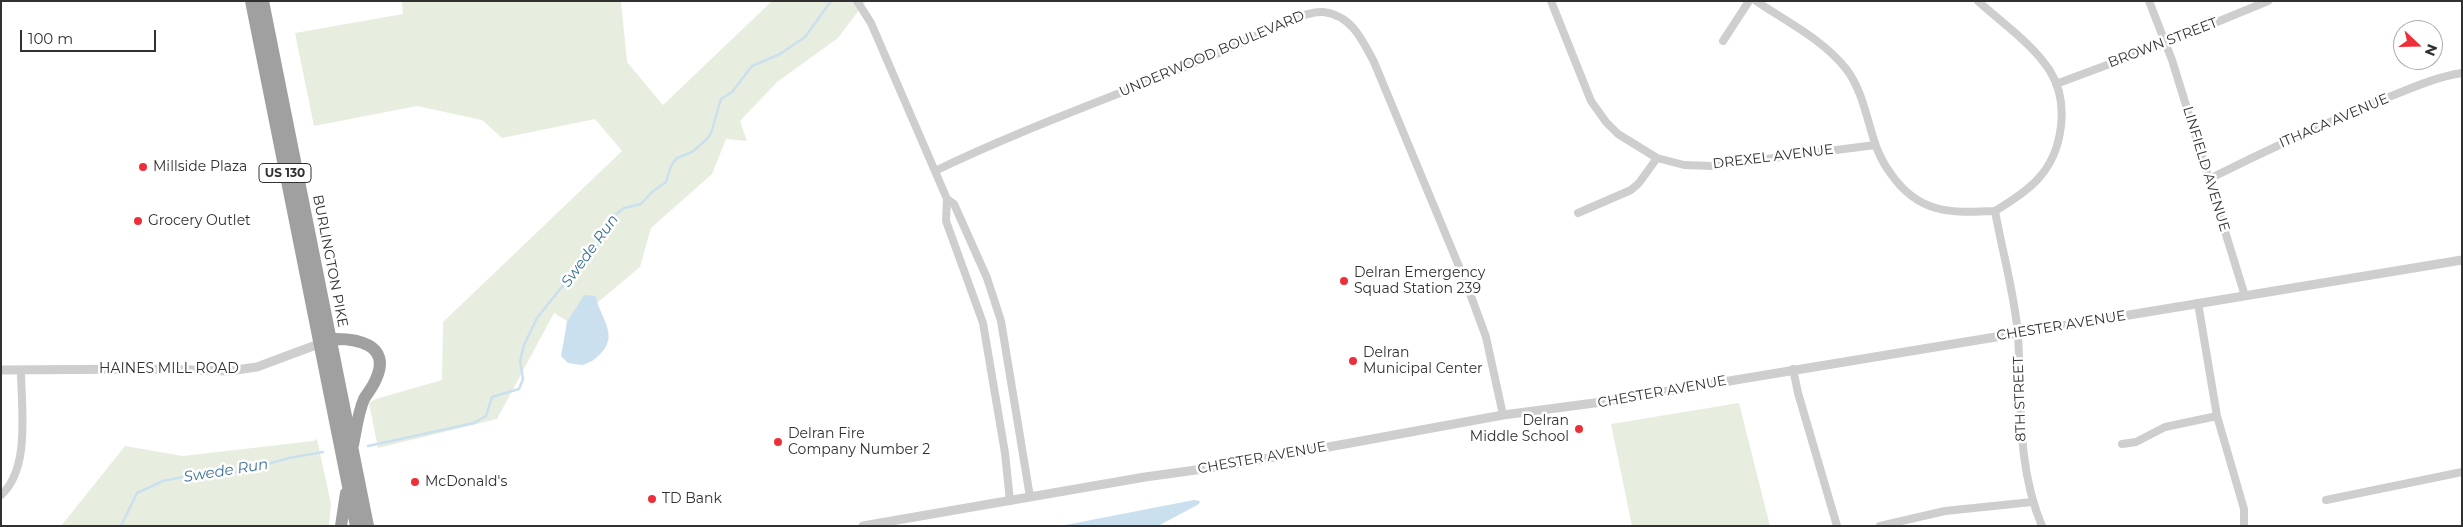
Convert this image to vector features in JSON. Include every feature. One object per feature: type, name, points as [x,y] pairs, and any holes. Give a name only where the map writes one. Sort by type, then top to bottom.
[{"type":"highway","name":"BURLINGTON PIKE","points":[[251,1],[325,342],[352,450],[368,526]]},
{"type":"highway","name":"BURLINGTON PIKE","points":[[263,1],[325,342],[347,484],[356,526]]},
{"type":"highway","points":[[325,342],[363,341],[370,346],[379,360],[377,379],[364,399],[352,450]]},
{"type":"highway","points":[[341,526],[347,484]]},
{"type":"street","points":[[858,1],[871,23],[947,198],[954,204],[987,278],[1001,321],[1030,497]]},
{"type":"street","name":"DREXEL AVENUE","points":[[1551,1],[1591,101],[1606,122],[1618,134],[1656,158],[1684,165],[1712,166],[1875,145]]},
{"type":"street","points":[[1723,41],[1749,1]]},
{"type":"street","points":[[1756,1],[1825,47],[1847,70],[1861,96],[1880,158],[1908,195],[1933,208],[1958,212],[1995,211],[2022,193],[2039,178],[2053,156],[2060,132],[2062,112],[2056,84],[2049,70],[2030,48],[1978,1]]},
{"type":"street","name":"LINFIELD AVENUE","points":[[2149,1],[2166,43],[2246,296]]},
{"type":"street","name":"BROWN STREET","points":[[2056,84],[2166,43],[2268,1]]},
{"type":"street","name":"UNDERWOOD BOULEVARD","points":[[935,171],[978,150],[1228,49],[1308,14],[1332,14],[1354,27],[1374,62],[1468,288],[1486,337],[1503,415]]},
{"type":"street","name":"ITHACA AVENUE","points":[[2209,178],[2306,131],[2398,94],[2452,74],[2462,73]]},
{"type":"street","points":[[1578,214],[1630,190],[1639,183],[1656,158]]},
{"type":"street","points":[[947,198],[946,221],[973,290],[983,323],[1005,453],[1010,501]]},
{"type":"street","name":"8TH STREET","points":[[1995,211],[2018,333],[2022,453],[2032,502],[2042,526]]},
{"type":"street","name":"CHESTER AVENUE","points":[[862,526],[1225,466],[1503,415],[1602,402],[2462,260]]},
{"type":"street","points":[[2198,304],[2216,416],[2244,509],[2244,526]]},
{"type":"street","name":"HAINES MILL ROAD","points":[[1,370],[152,369],[229,371],[257,367],[325,342]]},
{"type":"street","points":[[1793,369],[1837,526]]},
{"type":"street","points":[[1,495],[11,485],[18,468],[21,444],[21,370]]},
{"type":"street","points":[[2122,444],[2136,442],[2165,427],[2216,416]]},
{"type":"street","points":[[2326,500],[2462,472]]},
{"type":"street","points":[[1880,526],[1945,511],[2032,502]]},
{"type":"green space","points":[[402,1],[621,1],[627,62],[663,105],[772,1],[866,1],[838,38],[777,82],[740,121],[747,141],[726,139],[712,174],[651,228],[640,267],[597,303],[609,339],[564,359],[567,321],[554,313],[497,419],[378,448],[369,403],[376,399],[442,380],[443,322],[622,151],[595,119],[502,138],[482,120],[417,106],[314,126],[295,33],[403,14]]},
{"type":"green space","points":[[1739,403],[1770,526],[1632,526],[1611,424]]},
{"type":"green space","points":[[317,439],[331,504],[329,526],[61,526],[125,446],[183,456]]},
{"type":"water","points":[[584,295],[596,296],[609,338],[607,345],[595,359],[582,365],[568,363],[561,356],[567,322]]},
{"type":"water","points":[[1194,500],[1200,501],[1199,504],[1158,526],[1060,526]]},
{"type":"waterway","name":"Swede Run","points":[[368,446],[474,423],[486,416],[492,397],[519,389],[523,379],[520,361],[524,345],[537,318],[573,273],[589,257],[608,230],[615,215],[624,208],[641,204],[652,192],[666,182],[671,166],[677,158],[692,152],[711,133],[721,99],[732,92],[752,66],[780,54],[805,37],[831,1]]},
{"type":"waterway","name":"Swede Run","points":[[121,526],[137,493],[163,481],[216,470],[239,472],[289,458],[323,452]]},
{"type":"place","name":"Millside Plaza","points":[[143,167]]},
{"type":"place","name":"Grocery Outlet","points":[[138,221]]},
{"type":"place","name":"Delran Emergency Squad Station 239","points":[[1344,281]]},
{"type":"place","name":"Delran Municipal Center","points":[[1353,361]]},
{"type":"place","name":"Delran Middle School","points":[[1579,429]]},
{"type":"place","name":"Delran Fire Company Number 2","points":[[778,442]]},
{"type":"place","name":"McDonald's","points":[[415,482]]},
{"type":"place","name":"TD Bank","points":[[652,499]]}]
